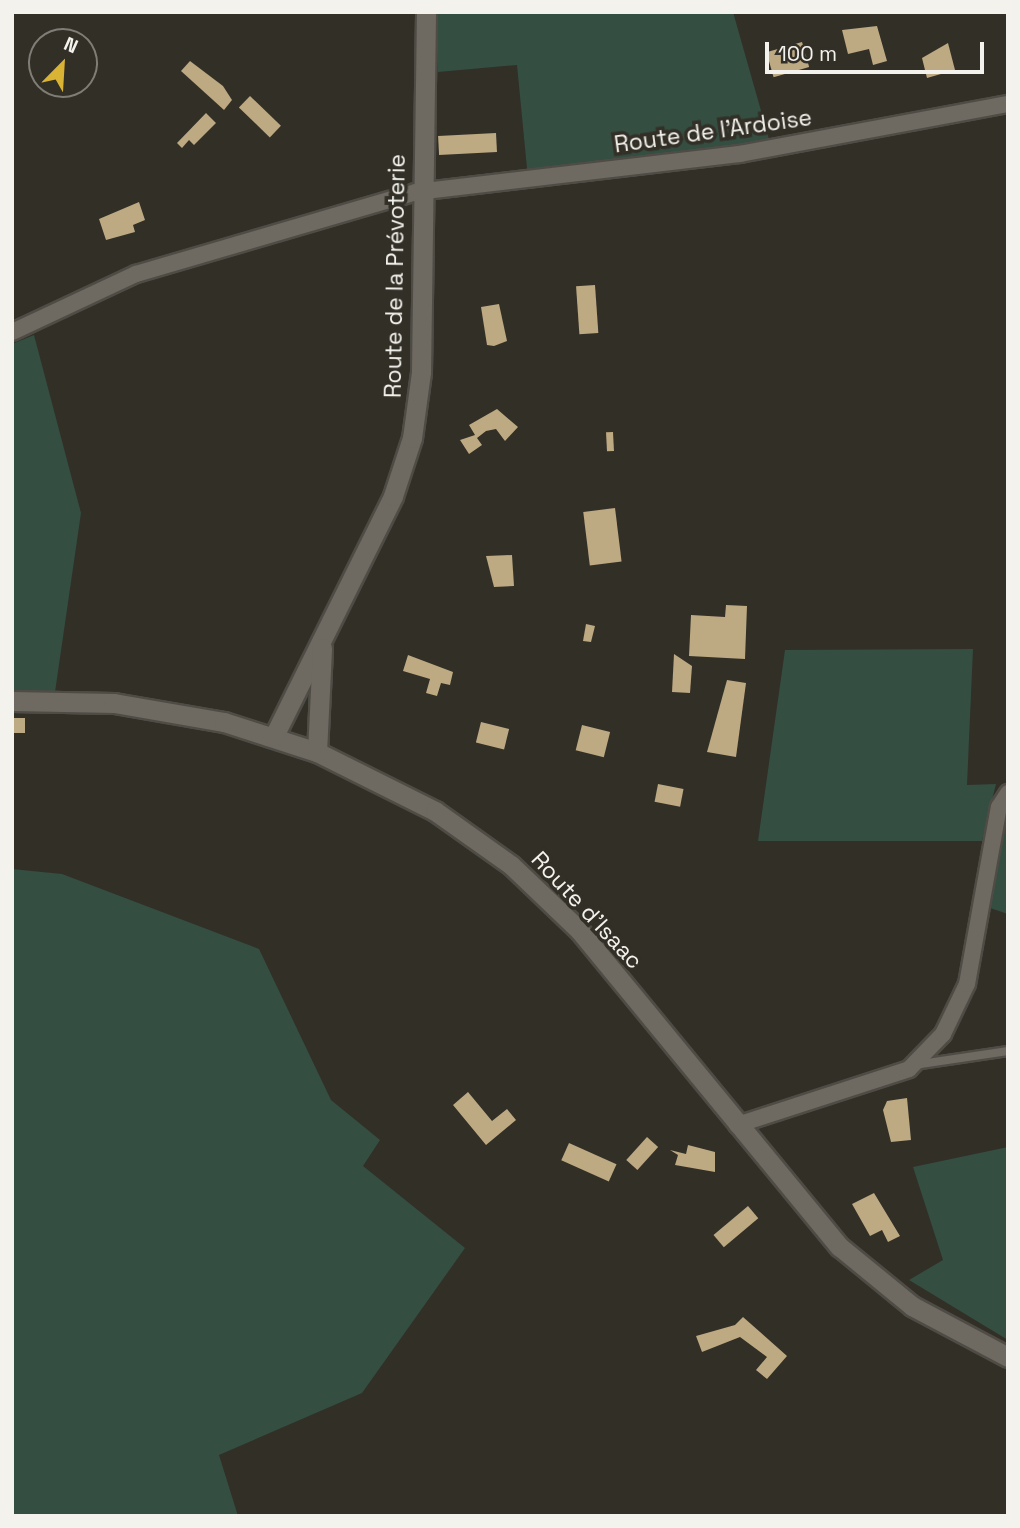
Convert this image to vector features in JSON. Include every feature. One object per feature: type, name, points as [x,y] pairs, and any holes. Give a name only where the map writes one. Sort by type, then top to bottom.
[{"type":"street","name":"Route de la Prévoterie","points":[[274,736],[322,648],[393,496],[412,438],[421,372],[426,12]]},
{"type":"street","name":"Route de l'Ardoise","points":[[12,332],[136,274],[422,191],[740,154],[1008,104]]},
{"type":"street","name":"Route de la Prévoterie","points":[[317,752],[322,648]]},
{"type":"street","name":"Route d'Isaac","points":[[12,701],[156,708],[274,736],[317,752],[426,806],[511,865],[580,931],[806,1211],[877,1280],[960,1335],[1008,1357]]},
{"type":"street","points":[[737,1125],[914,1065],[943,1034],[967,984],[999,807],[1008,793]]},
{"type":"lane","points":[[914,1065],[1008,1051]]},
{"type":"green space","points":[[437,12],[733,12],[773,153],[529,189],[517,65],[438,72]]},
{"type":"green space","points":[[34,335],[81,513],[55,692],[12,690],[12,344]]},
{"type":"green space","points":[[973,649],[967,785],[996,784],[982,841],[758,841],[785,650]]},
{"type":"green space","points":[[1008,809],[1008,914],[987,907]]},
{"type":"green space","points":[[12,869],[62,874],[259,949],[331,1100],[380,1140],[363,1166],[465,1248],[362,1393],[219,1455],[238,1516],[12,1516]]},
{"type":"green space","points":[[1008,1147],[1008,1340],[909,1280],[943,1260],[913,1167]]},
{"type":"building","points":[[877,26],[887,61],[873,65],[869,49],[848,54],[842,30]]},
{"type":"building","points":[[802,42],[809,67],[774,77],[766,52]]},
{"type":"building","points":[[948,43],[955,70],[927,78],[922,58]]},
{"type":"building","points":[[190,61],[223,86],[232,100],[224,110],[181,71]]},
{"type":"building","points":[[250,96],[281,126],[270,137],[239,108]]},
{"type":"building","points":[[206,113],[216,123],[194,145],[189,140],[182,148],[177,143]]},
{"type":"building","points":[[496,133],[497,152],[439,155],[438,136]]},
{"type":"building","points":[[139,202],[145,220],[133,225],[135,232],[106,240],[99,219]]},
{"type":"building","points":[[595,285],[598,333],[579,334],[576,286]]},
{"type":"building","points":[[499,304],[507,341],[494,346],[487,345],[481,307]]},
{"type":"building","points":[[497,409],[518,427],[505,441],[496,429],[486,431],[477,438],[482,445],[469,454],[460,440],[475,435],[469,425]]},
{"type":"building","points":[[606,432],[613,432],[614,451],[607,451]]},
{"type":"building","points":[[615,508],[622,562],[590,565],[583,512]]},
{"type":"building","points":[[512,555],[514,586],[494,587],[486,556]]},
{"type":"building","points":[[726,605],[747,606],[745,659],[689,656],[691,615],[725,617]]},
{"type":"building","points":[[586,624],[595,626],[591,642],[583,641]]},
{"type":"building","points":[[674,654],[692,666],[690,693],[672,692]]},
{"type":"building","points":[[408,655],[453,672],[450,685],[441,683],[437,696],[426,693],[430,679],[403,671]]},
{"type":"building","points":[[727,680],[746,683],[736,757],[707,752]]},
{"type":"building","points":[[12,718],[25,718],[25,733],[12,733]]},
{"type":"building","points":[[481,722],[509,729],[504,749],[476,742]]},
{"type":"building","points":[[582,725],[610,732],[604,757],[576,750]]},
{"type":"building","points":[[658,784],[684,789],[680,807],[655,802]]},
{"type":"building","points":[[468,1092],[492,1121],[507,1109],[516,1120],[486,1145],[453,1105]]},
{"type":"building","points":[[907,1098],[911,1140],[891,1142],[883,1110],[887,1101]]},
{"type":"building","points":[[647,1137],[658,1147],[637,1170],[626,1160]]},
{"type":"building","points":[[569,1143],[617,1164],[609,1182],[561,1160]]},
{"type":"building","points":[[688,1145],[715,1152],[715,1172],[675,1165],[678,1155],[670,1150],[686,1154]]},
{"type":"building","points":[[874,1193],[900,1236],[888,1242],[882,1230],[870,1236],[852,1204]]},
{"type":"building","points":[[748,1206],[758,1218],[724,1247],[714,1235]]},
{"type":"building","points":[[743,1317],[787,1356],[767,1379],[756,1370],[767,1357],[740,1337],[702,1352],[696,1336],[735,1325]]}]
